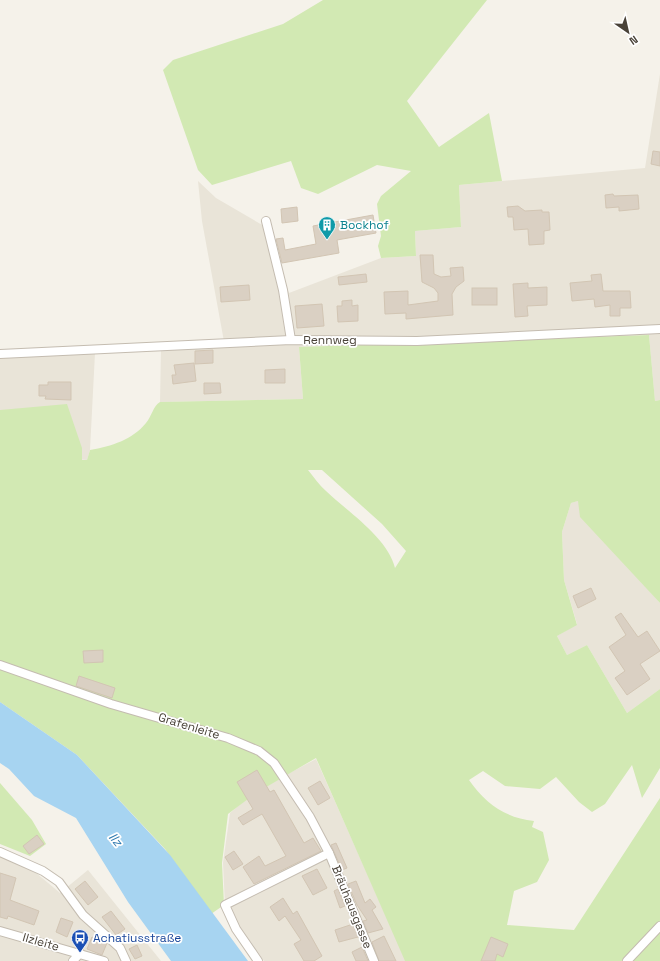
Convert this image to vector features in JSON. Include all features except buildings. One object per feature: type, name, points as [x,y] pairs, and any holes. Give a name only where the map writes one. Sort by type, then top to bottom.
[{"type":"street","points":[[266,221],[283,290],[291,340]]},
{"type":"street","name":"Rennweg","points":[[0,354],[291,340],[417,341],[660,329]]},
{"type":"street","name":"Grafenleite","points":[[0,665],[111,704],[228,738],[259,751],[274,763],[310,817],[329,853]]},
{"type":"street","points":[[0,852],[43,871],[59,882],[83,915],[120,948],[126,961]]},
{"type":"street","points":[[258,961],[236,929],[225,905],[329,853]]},
{"type":"street","name":"Bräuhausgasse","points":[[329,853],[374,961]]},
{"type":"street","points":[[627,961],[660,926]]},
{"type":"street","name":"Ilzleite","points":[[0,931],[104,961]]},
{"type":"street","points":[[74,961],[80,953]]},
{"type":"shaded area","points":[[660,74],[660,400],[655,401],[649,335],[299,347],[303,399],[160,402],[161,348],[225,347],[202,221],[198,181],[216,198],[264,226],[289,293],[381,258],[416,256],[415,231],[461,227],[459,185],[645,168]]},
{"type":"shaded area","points":[[95,353],[90,450],[87,460],[41,456],[0,446],[0,357]]},
{"type":"shaded area","points":[[578,501],[628,567],[660,603],[660,689],[627,713],[587,645],[567,655],[557,636],[577,624],[564,580],[562,532],[571,503]]},
{"type":"shaded area","points":[[316,759],[406,961],[264,961],[225,905],[223,863],[230,813],[256,791]]},
{"type":"shaded area","points":[[0,855],[29,867],[60,893],[88,870],[161,961],[0,961]]},
{"type":"green space","points":[[323,0],[487,0],[407,101],[439,147],[489,113],[502,181],[459,185],[461,227],[415,231],[416,256],[381,258],[378,246],[381,236],[377,204],[381,196],[411,171],[377,165],[318,194],[301,188],[291,161],[212,185],[198,170],[163,70],[173,60],[283,24]]},
{"type":"green space","points":[[649,335],[655,401],[660,400],[660,603],[580,517],[578,501],[571,503],[562,532],[564,580],[577,625],[557,636],[567,655],[587,645],[627,713],[660,689],[660,768],[642,798],[632,765],[605,804],[592,812],[579,802],[556,777],[540,789],[505,786],[483,771],[469,780],[482,796],[497,808],[514,817],[534,821],[532,827],[543,832],[549,860],[537,882],[514,891],[507,925],[574,930],[660,798],[660,961],[405,961],[316,758],[256,793],[228,814],[222,863],[224,905],[211,914],[165,849],[77,755],[0,702],[0,410],[67,404],[82,448],[82,460],[87,460],[90,450],[114,444],[134,434],[146,423],[160,402],[303,399],[299,347]],"holes":[[[308,470],[322,470],[382,524],[406,551],[395,568],[391,557],[376,536],[323,489]]]},
{"type":"green space","points":[[0,783],[32,820],[46,844],[30,856],[0,844]]},
{"type":"water","name":"Ilz","points":[[0,702],[77,755],[170,855],[248,961],[171,961],[128,902],[76,818],[34,796],[9,769],[0,763]]},
{"type":"place","name":"Bockhof","points":[[327,240]]},
{"type":"place","name":"Achatiusstraße","points":[[80,953]]}]
